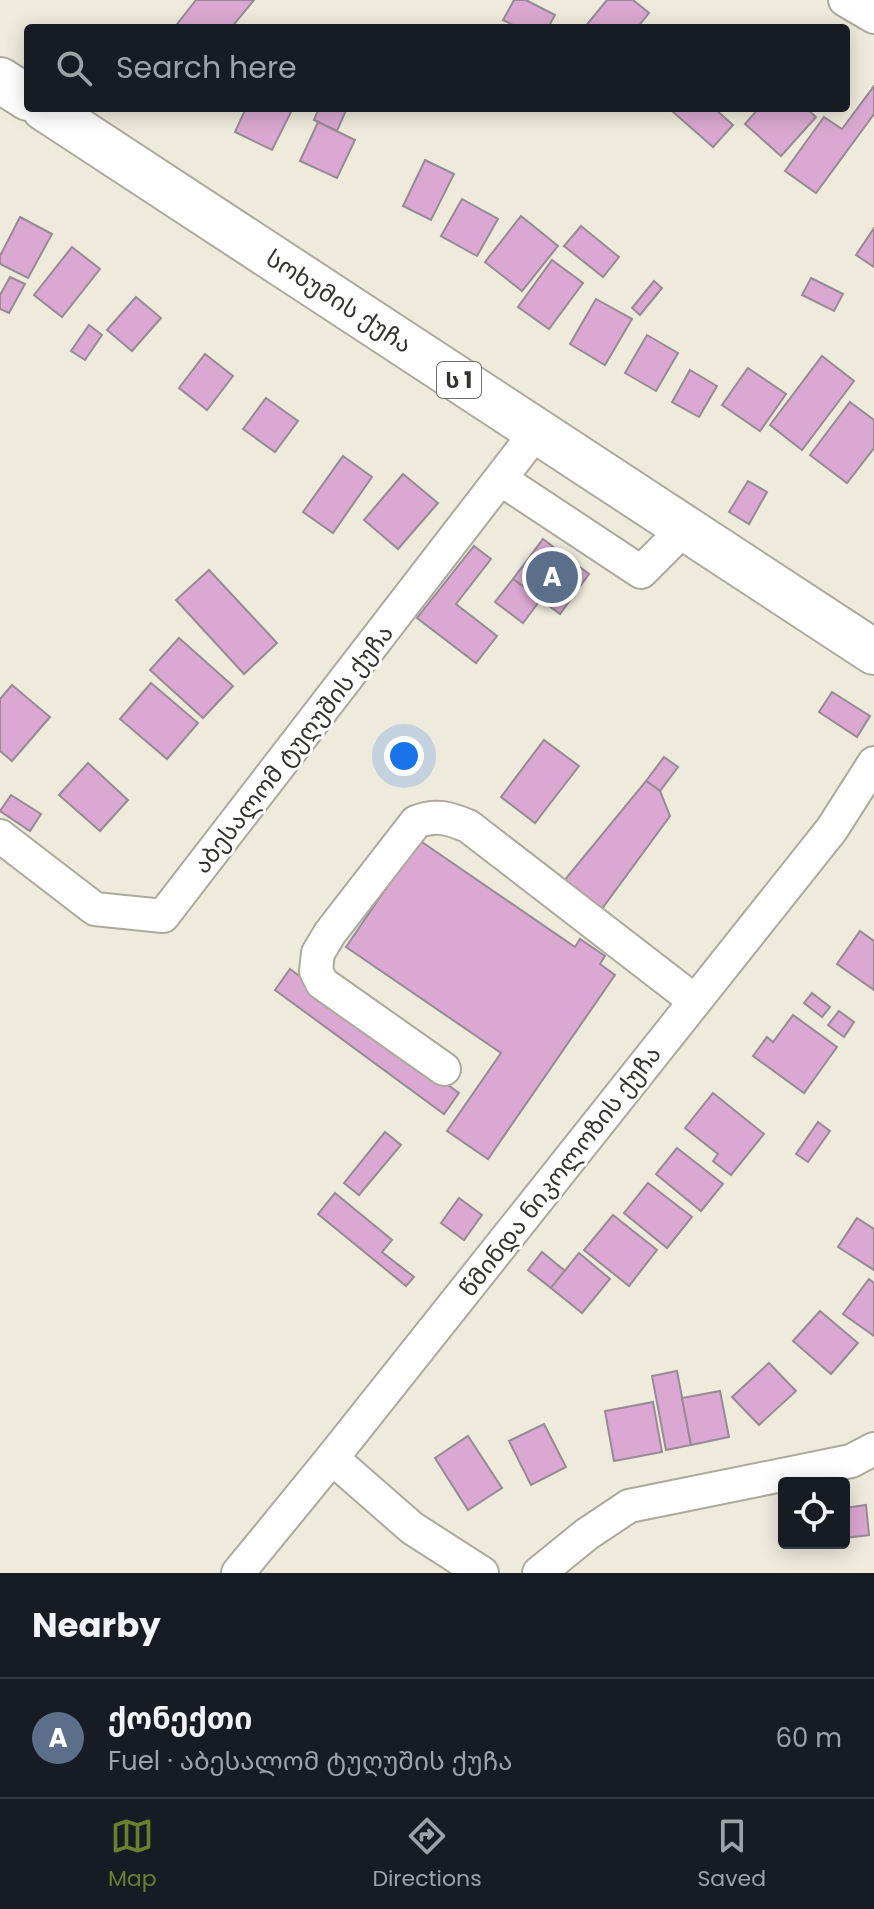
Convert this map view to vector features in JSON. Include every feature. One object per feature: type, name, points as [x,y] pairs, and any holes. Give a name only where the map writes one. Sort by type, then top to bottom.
[{"type":"highway","points":[[0,80],[24,95]]},
{"type":"highway","name":"სოხუმის ქუჩა","points":[[50,112],[683,530],[874,652]]},
{"type":"street","points":[[845,0],[874,17]]},
{"type":"street","name":"აბესალომ ტუღუშის ქუჩა","points":[[0,836],[95,909],[163,916],[537,431]]},
{"type":"street","points":[[502,480],[641,572],[683,530]]},
{"type":"street","name":"წმინდა ნიკოლოზის ქუჩა","points":[[238,1573],[832,829],[874,763]]},
{"type":"street","points":[[444,1069],[322,983],[316,971],[318,953],[330,933],[416,822],[432,816],[447,817],[468,826],[695,1001]]},
{"type":"street","points":[[539,1573],[587,1534],[629,1506],[851,1461],[874,1449]]},
{"type":"street","points":[[332,1458],[412,1528],[482,1573]]},
{"type":"building","points":[[196,0],[254,0],[234,24],[177,24]]},
{"type":"building","points":[[514,0],[526,0],[555,15],[550,24],[511,24],[503,20]]},
{"type":"building","points":[[607,0],[633,0],[649,13],[640,24],[587,24]]},
{"type":"building","points":[[874,86],[874,114],[816,193],[785,171],[824,117],[842,129]]},
{"type":"building","points":[[244,112],[291,112],[272,150],[235,132]]},
{"type":"building","points":[[317,112],[345,112],[337,131],[314,120]]},
{"type":"building","points":[[673,112],[718,112],[733,125],[713,147]]},
{"type":"building","points":[[756,112],[810,112],[816,117],[781,156],[745,124]]},
{"type":"building","points":[[318,122],[355,140],[337,178],[300,161]]},
{"type":"building","points":[[425,160],[454,174],[431,220],[403,206]]},
{"type":"building","points":[[462,199],[498,219],[477,256],[441,236]]},
{"type":"building","points":[[521,216],[558,246],[522,291],[485,262]]},
{"type":"building","points":[[20,217],[52,234],[28,278],[0,264],[0,256]]},
{"type":"building","points":[[581,226],[619,257],[603,277],[564,246]]},
{"type":"building","points":[[874,228],[874,267],[856,255]]},
{"type":"building","points":[[72,247],[100,269],[62,317],[34,295]]},
{"type":"building","points":[[552,260],[583,283],[549,329],[518,307]]},
{"type":"building","points":[[10,277],[25,284],[9,313],[0,309],[0,295]]},
{"type":"building","points":[[811,278],[843,294],[834,311],[802,295]]},
{"type":"building","points":[[654,281],[662,288],[640,315],[632,308]]},
{"type":"building","points":[[136,297],[161,318],[132,351],[107,330]]},
{"type":"building","points":[[596,299],[632,319],[605,365],[570,344]]},
{"type":"building","points":[[89,325],[102,335],[85,360],[71,351]]},
{"type":"building","points":[[647,335],[678,353],[656,391],[625,373]]},
{"type":"building","points":[[205,354],[233,376],[207,410],[179,388]]},
{"type":"building","points":[[822,356],[854,381],[802,450],[770,425]]},
{"type":"building","points":[[748,368],[786,394],[760,431],[722,405]]},
{"type":"building","points":[[690,370],[717,386],[699,417],[672,402]]},
{"type":"building","points":[[266,398],[298,421],[275,452],[243,429]]},
{"type":"building","points":[[850,402],[874,420],[874,448],[847,483],[810,455]]},
{"type":"building","points":[[343,456],[372,477],[333,533],[303,512]]},
{"type":"building","points":[[403,474],[438,503],[398,549],[364,520]]},
{"type":"building","points":[[748,481],[767,492],[749,524],[729,512]]},
{"type":"building","points":[[543,539],[589,574],[560,614],[513,579]]},
{"type":"building","points":[[474,546],[491,559],[456,604],[497,636],[476,663],[417,618]]},
{"type":"building","points":[[209,570],[277,643],[244,674],[176,600]]},
{"type":"building","points":[[513,579],[541,599],[523,623],[495,602]]},
{"type":"building","points":[[179,638],[233,686],[203,718],[150,670]]},
{"type":"building","points":[[151,683],[198,723],[167,759],[120,719]]},
{"type":"building","points":[[12,685],[50,717],[12,761],[0,751],[0,699]]},
{"type":"building","points":[[832,692],[870,716],[857,737],[819,712]]},
{"type":"building","points":[[544,740],[579,766],[535,823],[501,797]]},
{"type":"building","points":[[664,757],[678,767],[660,791],[646,781]]},
{"type":"building","points":[[88,763],[128,800],[100,831],[59,795]]},
{"type":"building","points":[[646,781],[660,791],[670,816],[601,910],[563,882]]},
{"type":"building","points":[[11,795],[41,814],[30,831],[0,811]]},
{"type":"building","points":[[419,840],[575,947],[580,939],[605,956],[600,964],[615,975],[488,1159],[447,1131],[501,1053],[346,947]]},
{"type":"building","points":[[860,931],[874,941],[874,990],[837,964]]},
{"type":"building","points":[[290,969],[459,1093],[444,1114],[275,990]]},
{"type":"building","points":[[812,993],[830,1007],[822,1017],[804,1003]]},
{"type":"building","points":[[839,1011],[854,1022],[844,1037],[828,1025]]},
{"type":"building","points":[[793,1015],[837,1047],[804,1093],[753,1056],[767,1037],[773,1042]]},
{"type":"building","points":[[713,1093],[764,1134],[731,1175],[713,1161],[718,1154],[685,1128]]},
{"type":"building","points":[[818,1122],[830,1131],[808,1162],[796,1154]]},
{"type":"building","points":[[385,1132],[401,1145],[359,1195],[344,1183]]},
{"type":"building","points":[[677,1148],[723,1184],[701,1211],[656,1174]]},
{"type":"building","points":[[648,1183],[692,1217],[667,1248],[624,1213]]},
{"type":"building","points":[[335,1193],[392,1240],[382,1252],[414,1277],[406,1286],[318,1214]]},
{"type":"building","points":[[459,1198],[482,1215],[464,1240],[441,1223]]},
{"type":"building","points":[[613,1215],[657,1250],[629,1286],[584,1250]]},
{"type":"building","points":[[857,1218],[874,1229],[874,1270],[838,1247]]},
{"type":"building","points":[[542,1252],[565,1271],[551,1288],[528,1270]]},
{"type":"building","points":[[579,1253],[610,1279],[582,1313],[551,1288]]},
{"type":"building","points":[[869,1279],[874,1283],[874,1336],[843,1314]]},
{"type":"building","points":[[820,1311],[858,1343],[831,1374],[793,1341]]},
{"type":"building","points":[[769,1363],[796,1391],[759,1425],[732,1397]]},
{"type":"building","points":[[677,1371],[691,1445],[666,1450],[652,1376]]},
{"type":"building","points":[[720,1391],[729,1437],[691,1445],[682,1398]]},
{"type":"building","points":[[653,1402],[662,1452],[614,1461],[605,1411]]},
{"type":"building","points":[[544,1424],[566,1467],[531,1485],[509,1441]]},
{"type":"building","points":[[468,1436],[502,1488],[468,1510],[435,1458]]},
{"type":"building","points":[[866,1505],[869,1535],[850,1537],[850,1507]]},
{"type":"place","name":"ქონექთი","points":[[552,577]]}]
